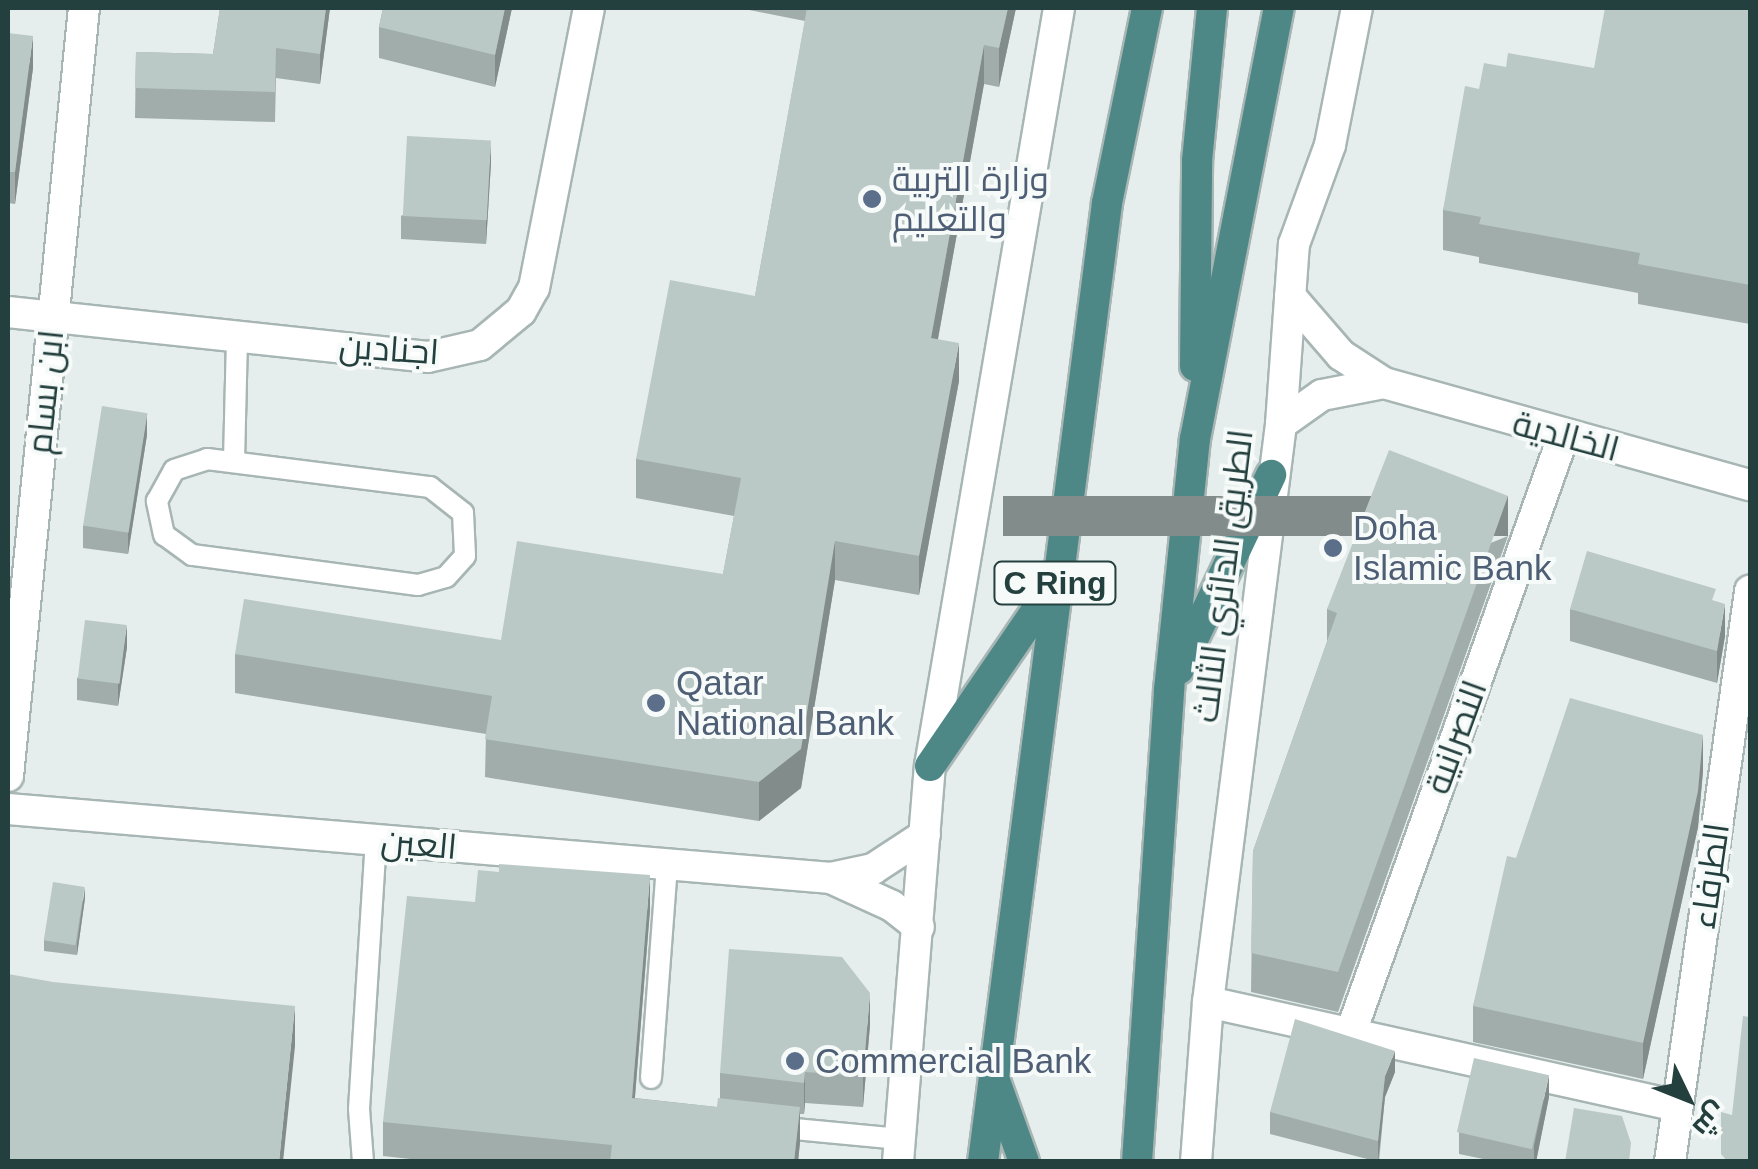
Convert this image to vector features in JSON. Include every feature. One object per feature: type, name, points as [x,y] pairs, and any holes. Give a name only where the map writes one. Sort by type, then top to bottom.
[{"type":"highway","name":"C Ring","points":[[982,1162],[1054,585],[1107,203],[1147,8]]},
{"type":"highway","points":[[1195,440],[1198,161],[1212,8]]},
{"type":"highway","name":"الطريق الدائري الثالث","points":[[1137,1162],[1170,690],[1195,440],[1278,8]]},
{"type":"highway","points":[[1170,690],[1272,475]]},
{"type":"highway","points":[[930,766],[1054,585]]},
{"type":"highway","points":[[993,1075],[1024,1162]]},
{"type":"street","name":"ابن بسام","points":[[8,776],[84,8]]},
{"type":"street","name":"اجنادين","points":[[8,312],[428,357],[480,345],[502,330],[534,288],[589,8]]},
{"type":"street","points":[[899,1150],[930,766],[1059,8]]},
{"type":"street","name":"الطريق الدائري الثالث","points":[[1196,1162],[1208,1002],[1281,424],[1294,244],[1330,146],[1358,8]]},
{"type":"street","name":"الخالدية","points":[[1290,296],[1341,355],[1384,384],[1563,437],[1750,485]]},
{"type":"street","name":"الخالدية","points":[[1281,424],[1322,395],[1384,384]]},
{"type":"street","name":"النصرانية","points":[[1348,1038],[1563,437]]},
{"type":"street","name":"الطرفاء","points":[[1670,1162],[1750,591]]},
{"type":"street","name":"العين","points":[[8,809],[831,878],[874,869],[925,835]]},
{"type":"street","name":"العين","points":[[831,878],[892,906],[919,927]]},
{"type":"street","points":[[1208,1002],[1348,1038],[1677,1106]]},
{"type":"lane","points":[[234,461],[237,335]]},
{"type":"lane","points":[[234,461],[443,492],[463,513],[464,556],[446,577],[418,585],[192,555],[176,548],[157,518],[162,484],[189,462],[234,461]]},
{"type":"lane","points":[[363,1162],[359,1109],[376,840]]},
{"type":"lane","points":[[652,1078],[667,864]]},
{"type":"lane","points":[[748,1124],[899,1150]]},
{"type":"building","points":[[220,8],[326,8],[320,54],[276,48],[275,92],[135,88],[136,52],[213,54]]},
{"type":"building","points":[[383,8],[505,8],[495,55],[379,27]]},
{"type":"building","points":[[807,8],[1008,8],[999,48],[984,45],[931,338],[959,343],[919,556],[835,541],[801,749],[759,782],[485,739],[492,696],[235,654],[244,599],[501,640],[517,541],[723,574],[741,478],[636,459],[670,280],[755,296]]},
{"type":"building","points":[[1605,8],[1750,8],[1750,285],[1638,264],[1640,253],[1479,224],[1481,217],[1443,210],[1465,86],[1479,89],[1484,63],[1506,67],[1508,53],[1594,68]]},
{"type":"building","points":[[8,33],[33,36],[15,172],[8,172]]},
{"type":"building","points":[[407,136],[491,140],[487,220],[403,216]]},
{"type":"building","points":[[102,406],[147,413],[129,533],[83,526]]},
{"type":"building","points":[[1389,450],[1508,496],[1338,972],[1251,953],[1253,851],[1337,613],[1327,609]]},
{"type":"building","points":[[1587,551],[1716,589],[1712,600],[1725,604],[1717,651],[1570,609]]},
{"type":"building","points":[[85,620],[127,625],[119,684],[78,679]]},
{"type":"building","points":[[1570,698],[1703,735],[1698,791],[1643,1043],[1473,1006],[1507,856],[1516,858]]},
{"type":"building","points":[[499,864],[650,875],[632,1098],[717,1107],[718,1098],[800,1107],[794,1162],[610,1162],[612,1145],[383,1122],[407,896],[475,902],[478,870],[499,872]]},
{"type":"building","points":[[53,882],[85,887],[75,945],[44,940]]},
{"type":"building","name":"Commercial Bank","points":[[729,949],[842,957],[870,993],[863,1076],[805,1072],[804,1083],[720,1073]]},
{"type":"building","points":[[8,974],[295,1006],[279,1162],[8,1162]]},
{"type":"building","points":[[1743,1016],[1750,1017],[1750,1162],[1728,1162],[1721,1154],[1721,1112],[1732,1115]]},
{"type":"building","points":[[1295,1019],[1395,1051],[1385,1076],[1378,1141],[1270,1112]]},
{"type":"building","points":[[1474,1058],[1549,1075],[1532,1149],[1457,1132]]},
{"type":"building","points":[[1574,1108],[1622,1116],[1631,1143],[1629,1162],[1565,1162]]},
{"type":"place","name":"وزارة التربية والتعليم","points":[[872,199]]},
{"type":"place","name":"Doha Islamic Bank","points":[[1333,548]]},
{"type":"place","name":"Qatar National Bank","points":[[656,703]]},
{"type":"place","name":"Commercial Bank","points":[[795,1061]]}]
